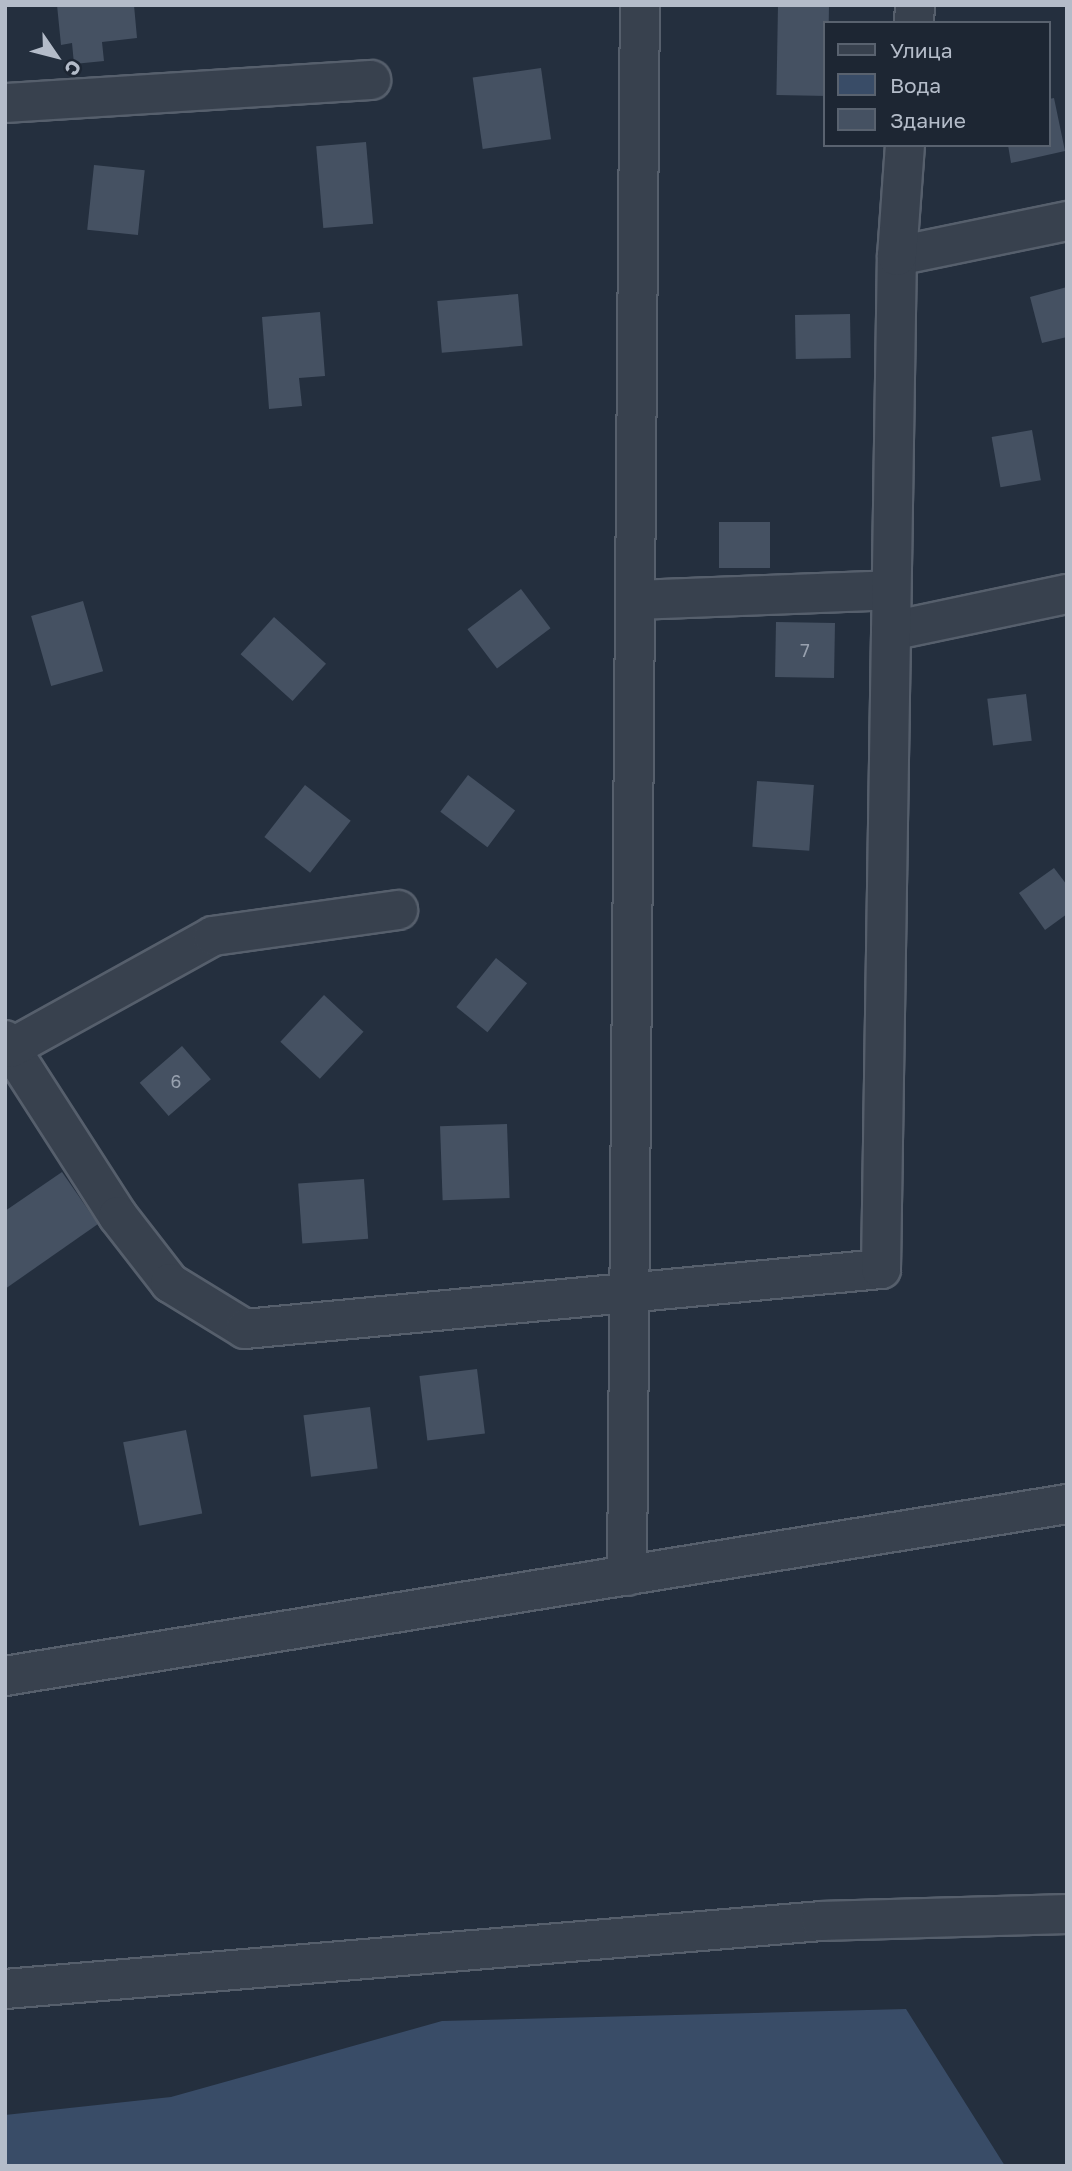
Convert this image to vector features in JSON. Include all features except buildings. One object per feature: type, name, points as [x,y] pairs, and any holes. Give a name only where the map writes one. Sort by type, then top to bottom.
[{"type":"street","points":[[627,1576],[640,5]]},
{"type":"street","points":[[5,103],[371,80]]},
{"type":"street","points":[[398,910],[213,936],[8,1044],[118,1216],[170,1283],[245,1329],[881,1269],[897,256],[905,147]]},
{"type":"street","points":[[897,256],[1067,221]]},
{"type":"street","points":[[635,600],[891,590]]},
{"type":"street","points":[[891,631],[1067,594]]},
{"type":"street","points":[[5,1676],[1067,1504]]},
{"type":"street","points":[[5,1989],[821,1921],[1067,1914]]},
{"type":"water","points":[[906,2009],[1005,2166],[5,2166],[5,2115],[171,2097],[442,2021]]}]
